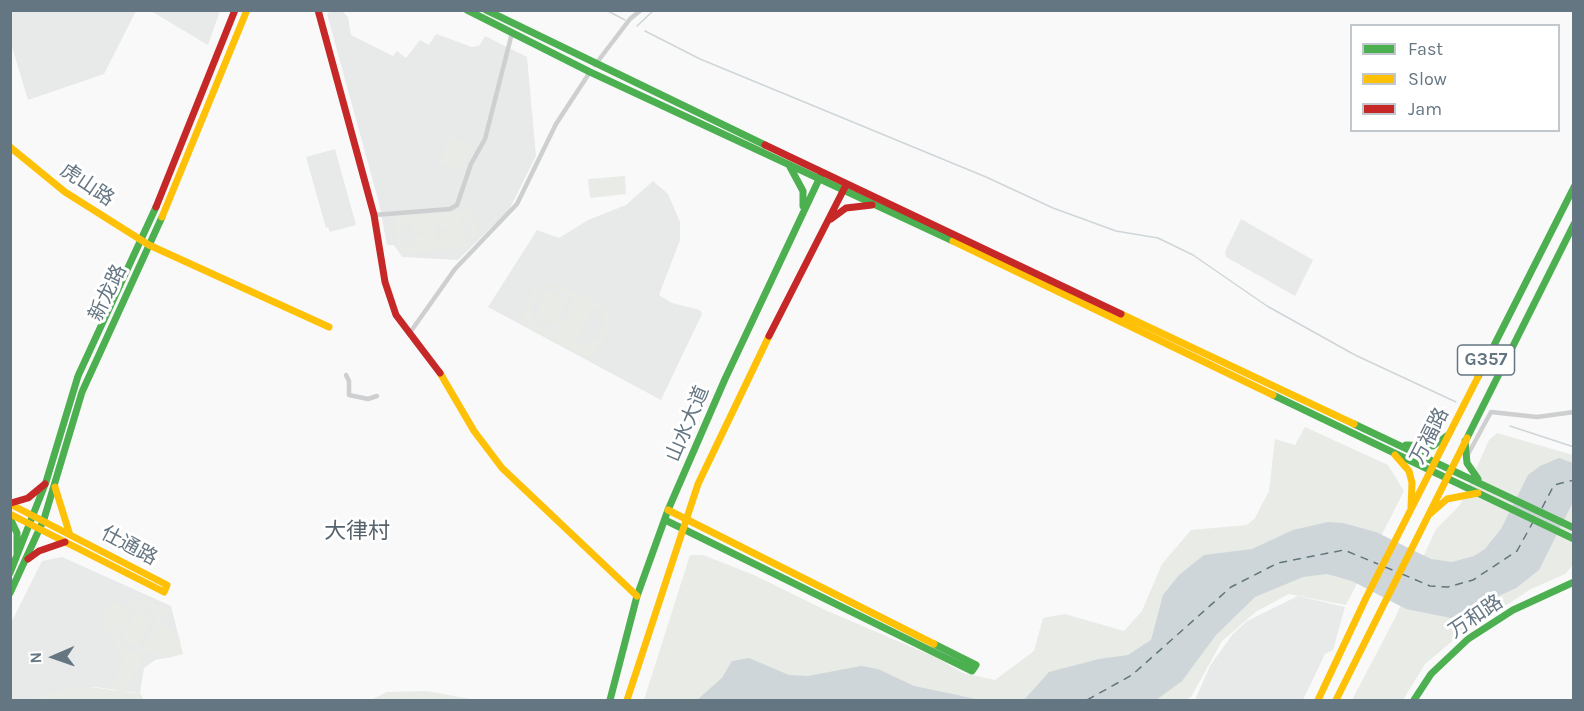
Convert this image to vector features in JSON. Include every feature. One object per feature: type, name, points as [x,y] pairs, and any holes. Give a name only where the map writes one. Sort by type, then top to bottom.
[{"type":"main road","name":"新龙路","points":[[10,573],[46,482],[78,376],[165,188],[235,10]]},
{"type":"main road","name":"新龙路","points":[[10,593],[44,519],[82,392],[117,310],[149,245],[247,10]]},
{"type":"main road","points":[[318,10],[374,215],[389,296],[396,315],[446,381],[474,431],[502,468],[637,596]]},
{"type":"main road","points":[[467,10],[590,72],[788,164],[847,182],[1574,528]]},
{"type":"main road","points":[[486,10],[821,175],[843,190],[1506,504],[1574,539]]},
{"type":"main road","name":"虎山路","points":[[10,147],[65,192],[149,245],[329,327]]},
{"type":"main road","points":[[788,164],[803,191],[802,213]]},
{"type":"main road","name":"山水大道","points":[[610,700],[637,596],[668,510],[725,379],[821,175]]},
{"type":"main road","name":"山水大道","points":[[627,700],[686,519],[726,421],[847,182]]},
{"type":"main road","name":"万福路","points":[[1318,700],[1366,598],[1574,187]]},
{"type":"main road","points":[[826,225],[846,208],[876,205]]},
{"type":"main road","name":"万福路","points":[[1336,700],[1574,224]]},
{"type":"main road","points":[[1399,444],[1433,446],[1449,434]]},
{"type":"main road","points":[[1465,441],[1466,458],[1471,471],[1484,484]]},
{"type":"main road","points":[[1392,452],[1411,477],[1411,510]]},
{"type":"main road","points":[[10,503],[28,498],[46,482]]},
{"type":"main road","points":[[55,487],[69,532]]},
{"type":"main road","points":[[1427,517],[1447,500],[1480,493]]},
{"type":"main road","name":"仕通路","points":[[10,503],[167,585],[164,592],[10,516]]},
{"type":"main road","points":[[665,520],[972,671],[976,665],[668,510]]},
{"type":"main road","points":[[10,516],[17,533],[17,559]]},
{"type":"main road","points":[[26,561],[39,551],[65,542]]},
{"type":"main road","name":"万和路","points":[[1414,700],[1431,674],[1468,639],[1497,619],[1574,582]]},
{"type":"street","points":[[409,334],[463,260],[514,208],[556,124],[595,65],[630,20],[641,10]]},
{"type":"street","points":[[374,215],[450,209],[457,205],[471,164],[485,140],[512,33]]},
{"type":"street","points":[[346,375],[349,381],[349,395],[368,399],[377,396]]},
{"type":"street","points":[[1466,458],[1491,412],[1537,417],[1574,412]]},
{"type":"shaded area","points":[[10,11],[136,11],[104,74],[28,100],[11,44]]},
{"type":"shaded area","points":[[151,11],[220,11],[208,45]]},
{"type":"shaded area","points":[[331,11],[342,11],[348,17],[351,35],[393,56],[397,51],[406,58],[420,40],[429,45],[436,34],[472,47],[479,46],[485,36],[527,57],[536,156],[509,210],[458,260],[402,257],[394,245],[387,245],[379,203],[327,14]]},
{"type":"shaded area","points":[[450,136],[474,147],[462,172],[439,162]]},
{"type":"shaded area","points":[[335,149],[356,225],[330,232],[328,227],[326,228],[306,157]]},
{"type":"shaded area","points":[[625,176],[626,194],[590,198],[588,179]]},
{"type":"shaded area","points":[[653,181],[668,194],[680,222],[680,240],[659,295],[672,303],[700,310],[702,314],[661,400],[488,307],[537,230],[559,238],[588,220],[626,205]]},
{"type":"shaded area","points":[[472,209],[473,215],[469,215],[477,224],[477,233],[468,247],[410,253],[397,245],[395,217]],"holes":[[[464,216],[473,227],[471,237],[466,243],[463,230],[440,232],[441,245],[437,245],[436,232],[413,234],[414,248],[406,247],[401,241],[400,229],[406,221]]]},
{"type":"shaded area","points":[[462,216],[463,229],[440,231],[439,218]]},
{"type":"shaded area","points":[[435,219],[436,231],[413,233],[412,221]]},
{"type":"shaded area","points":[[1241,219],[1313,260],[1295,296],[1226,257],[1225,252]]},
{"type":"shaded area","points":[[552,283],[599,303],[607,312],[610,322],[608,333],[591,359],[520,322],[533,289]],"holes":[[[552,287],[601,312],[605,327],[599,339],[582,344],[535,322],[530,312],[535,296],[542,289]]]},
{"type":"shaded area","points":[[546,289],[569,299],[562,312],[540,302]]},
{"type":"shaded area","points":[[574,299],[592,308],[576,340],[558,331]]},
{"type":"shaded area","points":[[540,303],[562,313],[556,327],[534,317]]},
{"type":"shaded area","points":[[1305,427],[1388,465],[1404,491],[1346,605],[1289,594],[1257,611],[1222,641],[1191,697],[1186,700],[644,700],[690,555],[703,555],[754,575],[825,610],[935,657],[963,673],[995,680],[1034,651],[1043,618],[1065,614],[1124,631],[1142,611],[1162,564],[1191,530],[1247,525],[1255,518],[1269,491],[1275,439],[1295,445]]},
{"type":"shaded area","points":[[1497,433],[1573,455],[1573,565],[1565,574],[1531,589],[1456,638],[1425,664],[1403,700],[1352,700],[1395,618],[1436,529],[1460,505],[1489,440]]},
{"type":"shaded area","points":[[1559,458],[1573,463],[1573,502],[1539,570],[1516,588],[1451,618],[1406,609],[1352,581],[1327,574],[1303,577],[1255,597],[1216,635],[1182,681],[1156,700],[1024,700],[1049,672],[1099,659],[1128,655],[1151,640],[1163,595],[1179,575],[1204,555],[1252,549],[1293,530],[1328,522],[1343,523],[1376,532],[1431,559],[1452,562],[1474,556],[1485,549],[1501,529],[1528,475],[1540,466]]},
{"type":"shaded area","points":[[62,557],[171,606],[183,654],[155,660],[144,668],[140,693],[94,687],[45,695],[36,700],[11,700],[10,625],[42,561]]},
{"type":"shaded area","points":[[1298,596],[1345,607],[1333,650],[1325,654],[1303,700],[1195,700],[1210,666],[1232,635],[1247,621]]},
{"type":"shaded area","points":[[144,599],[154,602],[160,611],[163,607],[167,609],[160,624],[176,632],[174,635],[179,637],[182,654],[168,658],[165,656],[163,659],[146,651],[126,692],[140,693],[144,700],[36,700],[45,695],[84,686],[118,691],[112,687],[124,657],[115,648],[114,636],[130,604]],"holes":[[[142,604],[153,608],[156,621],[143,648],[137,652],[128,652],[121,647],[119,637],[132,609]]]},
{"type":"shaded area","points":[[111,600],[126,608],[114,635],[98,627]]},
{"type":"shaded area","points":[[137,608],[153,616],[138,648],[121,640]]},
{"type":"shaded area","points":[[749,658],[789,675],[808,676],[861,666],[878,669],[914,686],[981,700],[697,700],[722,678],[732,661]]},
{"type":"shaded area","points":[[427,691],[476,700],[371,700],[387,692]]},
{"type":"waterway","points":[[606,10],[625,20]]},
{"type":"waterway","points":[[637,26],[654,10]]},
{"type":"waterway","points":[[645,31],[700,59],[986,177],[1053,208],[1116,231],[1158,238],[1193,255],[1267,306],[1355,355],[1456,402]]},
{"type":"waterway","points":[[1510,426],[1574,447]]},
{"type":"ferry route","points":[[1542,508],[1554,485],[1574,480]]},
{"type":"ferry route","points":[[1402,574],[1430,586],[1448,587],[1473,580],[1517,551],[1533,522]]},
{"type":"ferry route","points":[[1087,700],[1132,675],[1231,587],[1278,563],[1344,550],[1378,564]]},
{"type":"ferry route","points":[[1385,567],[1395,571]]},
{"type":"traffic: fast","points":[[467,10],[590,72],[953,241]]},
{"type":"traffic: fast","points":[[486,10],[765,145]]},
{"type":"traffic: fast","points":[[789,165],[803,191],[803,206]]},
{"type":"traffic: fast","points":[[610,700],[637,596],[668,510],[725,379],[821,175]]},
{"type":"traffic: fast","points":[[1478,377],[1574,187]]},
{"type":"traffic: fast","points":[[10,573],[46,482],[78,376],[156,207]]},
{"type":"traffic: fast","points":[[10,593],[44,519],[82,392],[162,217]]},
{"type":"traffic: fast","points":[[1467,438],[1574,224]]},
{"type":"traffic: fast","points":[[1273,395],[1574,539]]},
{"type":"traffic: fast","points":[[1354,424],[1574,528]]},
{"type":"traffic: fast","points":[[1406,445],[1433,446],[1448,435]]},
{"type":"traffic: fast","points":[[1465,441],[1467,463],[1478,479]]},
{"type":"traffic: fast","points":[[10,518],[17,533],[17,553]]},
{"type":"traffic: fast","points":[[665,520],[972,671],[976,665],[934,644]]},
{"type":"traffic: fast","points":[[1414,700],[1431,674],[1468,639],[1513,610],[1574,582]]},
{"type":"traffic: slow","points":[[162,217],[247,10]]},
{"type":"traffic: slow","points":[[10,147],[65,192],[149,245],[329,327]]},
{"type":"traffic: slow","points":[[953,241],[1273,395]]},
{"type":"traffic: slow","points":[[1121,314],[1354,424]]},
{"type":"traffic: slow","points":[[627,700],[698,484],[769,336]]},
{"type":"traffic: slow","points":[[440,373],[474,431],[502,468],[637,596]]},
{"type":"traffic: slow","points":[[1318,700],[1366,598],[1478,377]]},
{"type":"traffic: slow","points":[[1336,700],[1467,438]]},
{"type":"traffic: slow","points":[[1395,455],[1409,471],[1412,483],[1411,507]]},
{"type":"traffic: slow","points":[[55,487],[69,532]]},
{"type":"traffic: slow","points":[[1430,514],[1447,499],[1478,493]]},
{"type":"traffic: slow","points":[[10,504],[167,585],[164,592],[10,514]]},
{"type":"traffic: slow","points":[[668,510],[934,644]]},
{"type":"traffic: jam","points":[[156,207],[235,10]]},
{"type":"traffic: jam","points":[[318,10],[374,215],[385,282],[396,315],[440,373]]},
{"type":"traffic: jam","points":[[765,145],[1121,314]]},
{"type":"traffic: jam","points":[[769,336],[845,187]]},
{"type":"traffic: jam","points":[[831,219],[846,208],[872,205]]},
{"type":"traffic: jam","points":[[11,503],[28,498],[45,484]]},
{"type":"traffic: jam","points":[[28,559],[39,551],[65,542]]},
{"type":"district","name":"大律村","points":[[357,532]]}]
